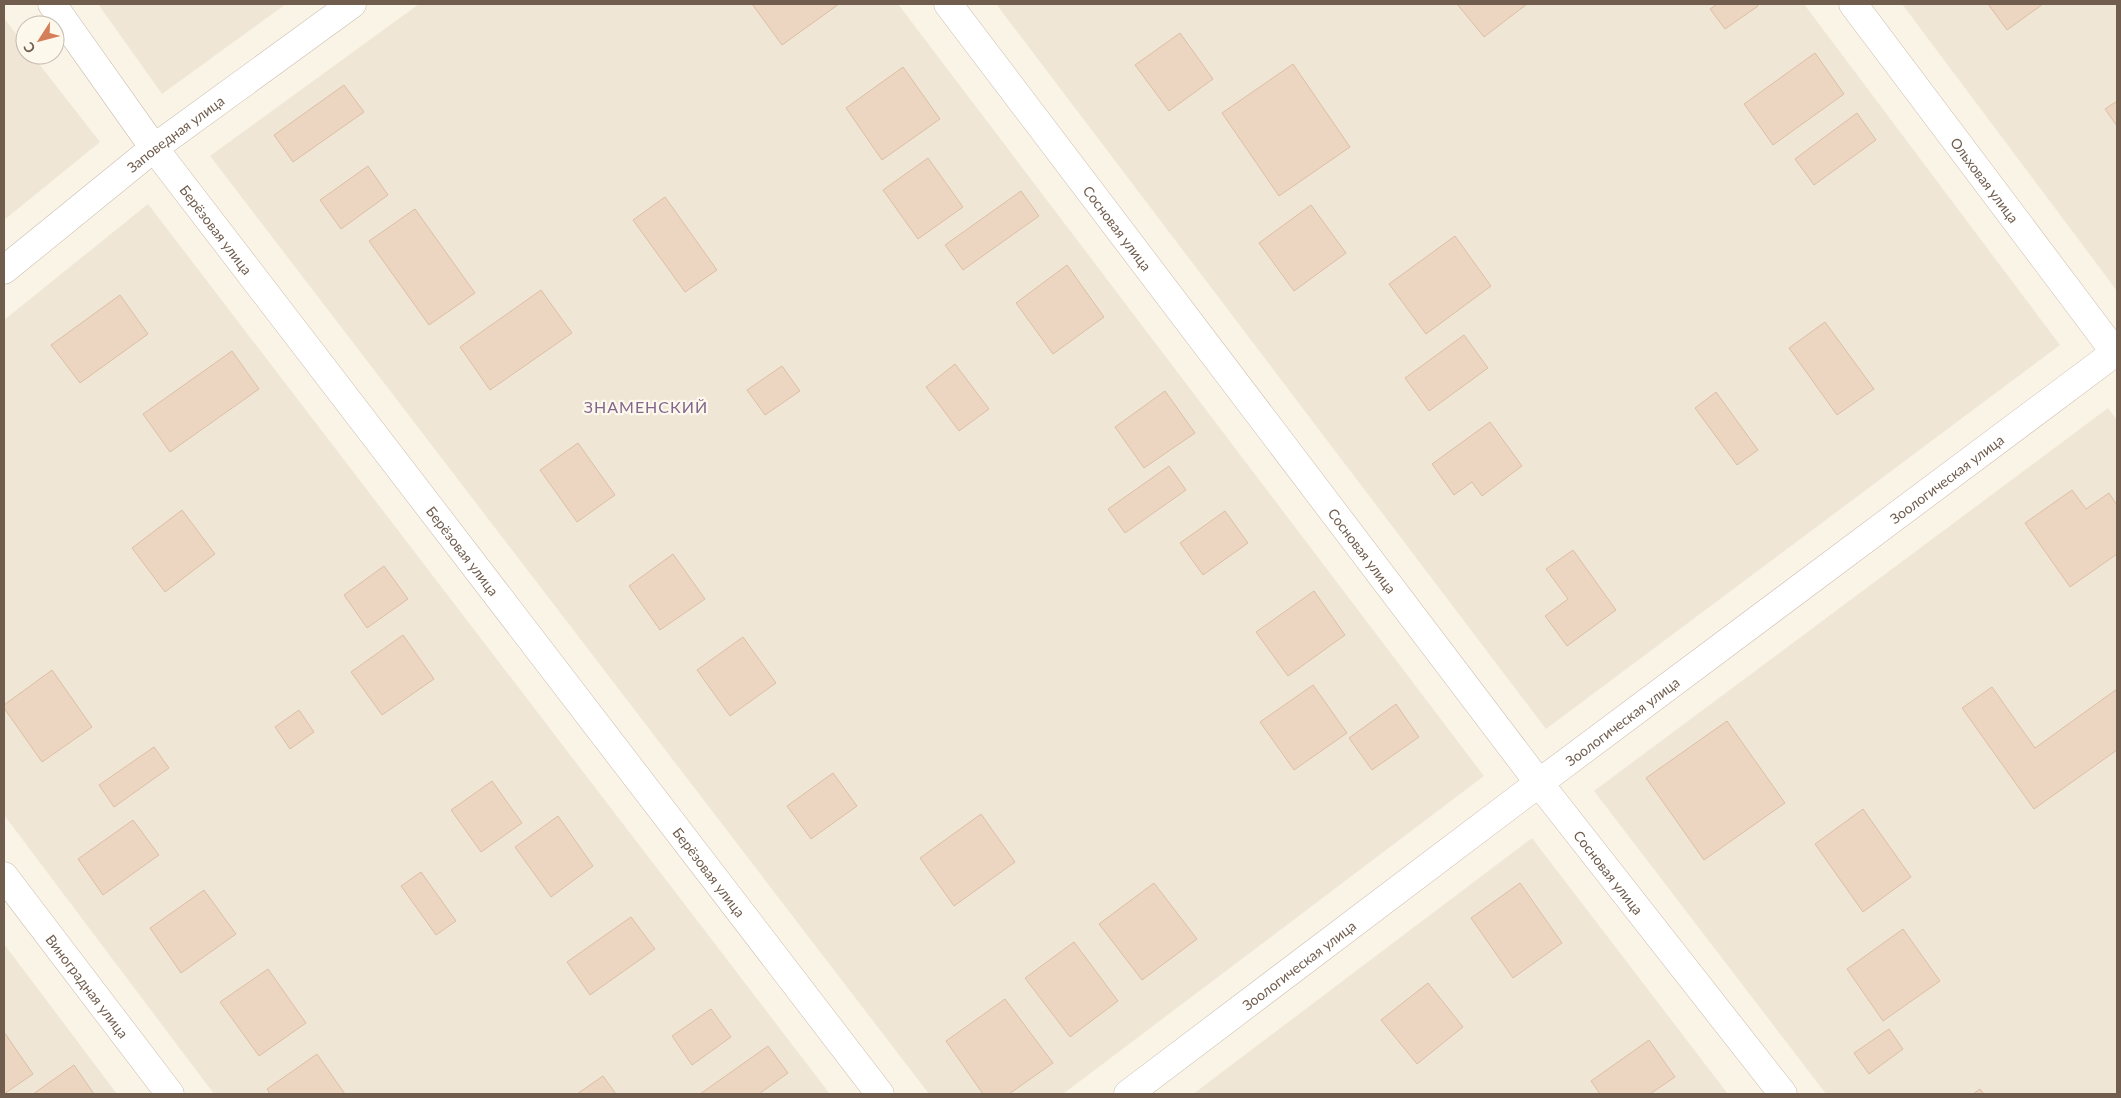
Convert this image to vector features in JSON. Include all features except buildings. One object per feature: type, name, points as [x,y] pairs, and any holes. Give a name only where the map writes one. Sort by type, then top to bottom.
[{"type":"street","name":"Берёзовая улица","points":[[52,4],[154,148],[880,1094]]},
{"type":"street","name":"Заповедная улица","points":[[4,270],[154,148],[352,4]]},
{"type":"street","name":"Сосновая улица","points":[[948,4],[1539,784],[1783,1094]]},
{"type":"street","name":"Ольховая улица","points":[[1853,4],[2117,353]]},
{"type":"street","name":"Зоологическая улица","points":[[1128,1094],[1539,784],[2117,353]]},
{"type":"street","name":"Виноградная улица","points":[[4,876],[170,1094]]},
{"type":"shaded area","points":[[98,4],[286,4],[162,94]]},
{"type":"shaded area","points":[[419,4],[898,4],[1484,776],[1063,1094],[929,1094],[210,156]]},
{"type":"shaded area","points":[[996,4],[1804,4],[2060,345],[1546,729]]},
{"type":"shaded area","points":[[1902,4],[2117,4],[2117,291]]},
{"type":"shaded area","points":[[4,18],[15,33],[15,65],[40,65],[100,142],[4,220]]},
{"type":"shaded area","points":[[148,204],[830,1094],[214,1094],[4,815],[4,320]]},
{"type":"shaded area","points":[[2108,408],[2117,420],[2117,1094],[1826,1094],[1594,791]]},
{"type":"shaded area","points":[[1532,838],[1728,1094],[1193,1094]]},
{"type":"shaded area","points":[[4,944],[117,1094],[4,1094]]},
{"type":"district","name":"ЗНАМЕНСКИЙ","points":[[646,406]]}]
